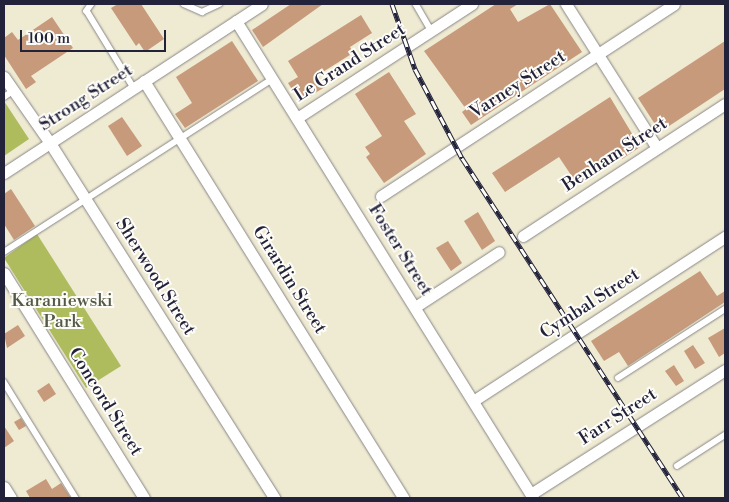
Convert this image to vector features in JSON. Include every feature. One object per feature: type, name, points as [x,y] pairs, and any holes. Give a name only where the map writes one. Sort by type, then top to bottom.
[{"type":"street","name":"Strong Street","points":[[4,173],[262,4]]},
{"type":"street","name":"Le Grand Street","points":[[297,118],[472,4]]},
{"type":"street","points":[[566,4],[657,148]]},
{"type":"street","name":"Varney Street","points":[[381,196],[674,4]]},
{"type":"street","name":"Foster Street","points":[[236,21],[532,496]]},
{"type":"street","name":"Sherwood Street","points":[[4,77],[8,94],[50,143],[274,498]]},
{"type":"street","name":"Girardin Street","points":[[144,81],[404,498]]},
{"type":"street","name":"Benham Street","points":[[523,236],[725,104]]},
{"type":"street","name":"Cymbal Street","points":[[473,401],[725,237]]},
{"type":"street","points":[[415,307],[499,252]]},
{"type":"street","name":"Concord Street","points":[[4,273],[144,498]]},
{"type":"street","name":"Farr Street","points":[[532,496],[725,370]]},
{"type":"street","points":[[4,487],[11,498]]},
{"type":"lane","points":[[92,4],[87,11],[134,88]]},
{"type":"lane","points":[[184,4],[202,12],[219,4]]},
{"type":"lane","points":[[416,4],[431,30]]},
{"type":"lane","points":[[4,252],[272,79]]},
{"type":"lane","points":[[618,378],[725,309]]},
{"type":"lane","points":[[4,382],[76,498]]},
{"type":"lane","points":[[677,466],[725,435]]},
{"type":"green space","points":[[4,101],[29,139],[4,156]]},
{"type":"green space","name":"Karaniewski Park","points":[[37,234],[121,366],[86,388],[4,258]]},
{"type":"building","points":[[118,4],[141,4],[164,39],[145,52],[139,43],[136,46],[111,8]]},
{"type":"building","points":[[291,4],[323,4],[263,47],[252,30]]},
{"type":"building","points":[[496,4],[518,4],[510,9],[518,22],[550,4],[582,52],[471,125],[462,112],[466,109],[424,51]]},
{"type":"building","points":[[361,15],[372,33],[350,47],[353,53],[318,75],[325,87],[300,102],[288,83],[298,77],[288,61]]},
{"type":"building","points":[[52,17],[73,48],[31,76],[36,82],[26,89],[4,55],[4,38],[12,32],[18,40]]},
{"type":"building","points":[[232,41],[258,81],[185,128],[175,114],[192,103],[176,77]]},
{"type":"building","points":[[725,41],[725,89],[660,132],[638,98]]},
{"type":"building","points":[[389,72],[416,114],[404,121],[426,154],[384,183],[366,157],[370,154],[365,147],[382,136],[355,94]]},
{"type":"building","points":[[610,97],[640,147],[622,159],[618,152],[575,181],[559,157],[505,192],[492,173]]},
{"type":"building","points":[[122,117],[142,146],[127,156],[108,126]]},
{"type":"building","points":[[11,189],[35,226],[14,240],[4,224],[4,194]]},
{"type":"building","points":[[478,212],[495,241],[482,250],[464,221]]},
{"type":"building","points":[[448,241],[462,263],[451,271],[436,248]]},
{"type":"building","points":[[700,271],[717,296],[725,291],[725,302],[628,366],[619,352],[604,361],[591,341]]},
{"type":"building","points":[[18,325],[25,336],[7,348],[4,334]]},
{"type":"building","points":[[725,328],[725,353],[719,357],[708,338]]},
{"type":"building","points":[[693,345],[705,363],[695,369],[684,351]]},
{"type":"building","points":[[674,365],[684,381],[676,386],[665,371]]},
{"type":"building","points":[[49,383],[56,394],[44,402],[37,391]]},
{"type":"building","points":[[21,418],[26,426],[19,430],[14,422]]},
{"type":"building","points":[[4,426],[14,441],[4,448]]},
{"type":"building","points":[[46,479],[52,489],[61,483],[71,498],[30,498],[26,491]]},
{"type":"railway","points":[[392,4],[415,69],[462,158],[683,498]]}]
